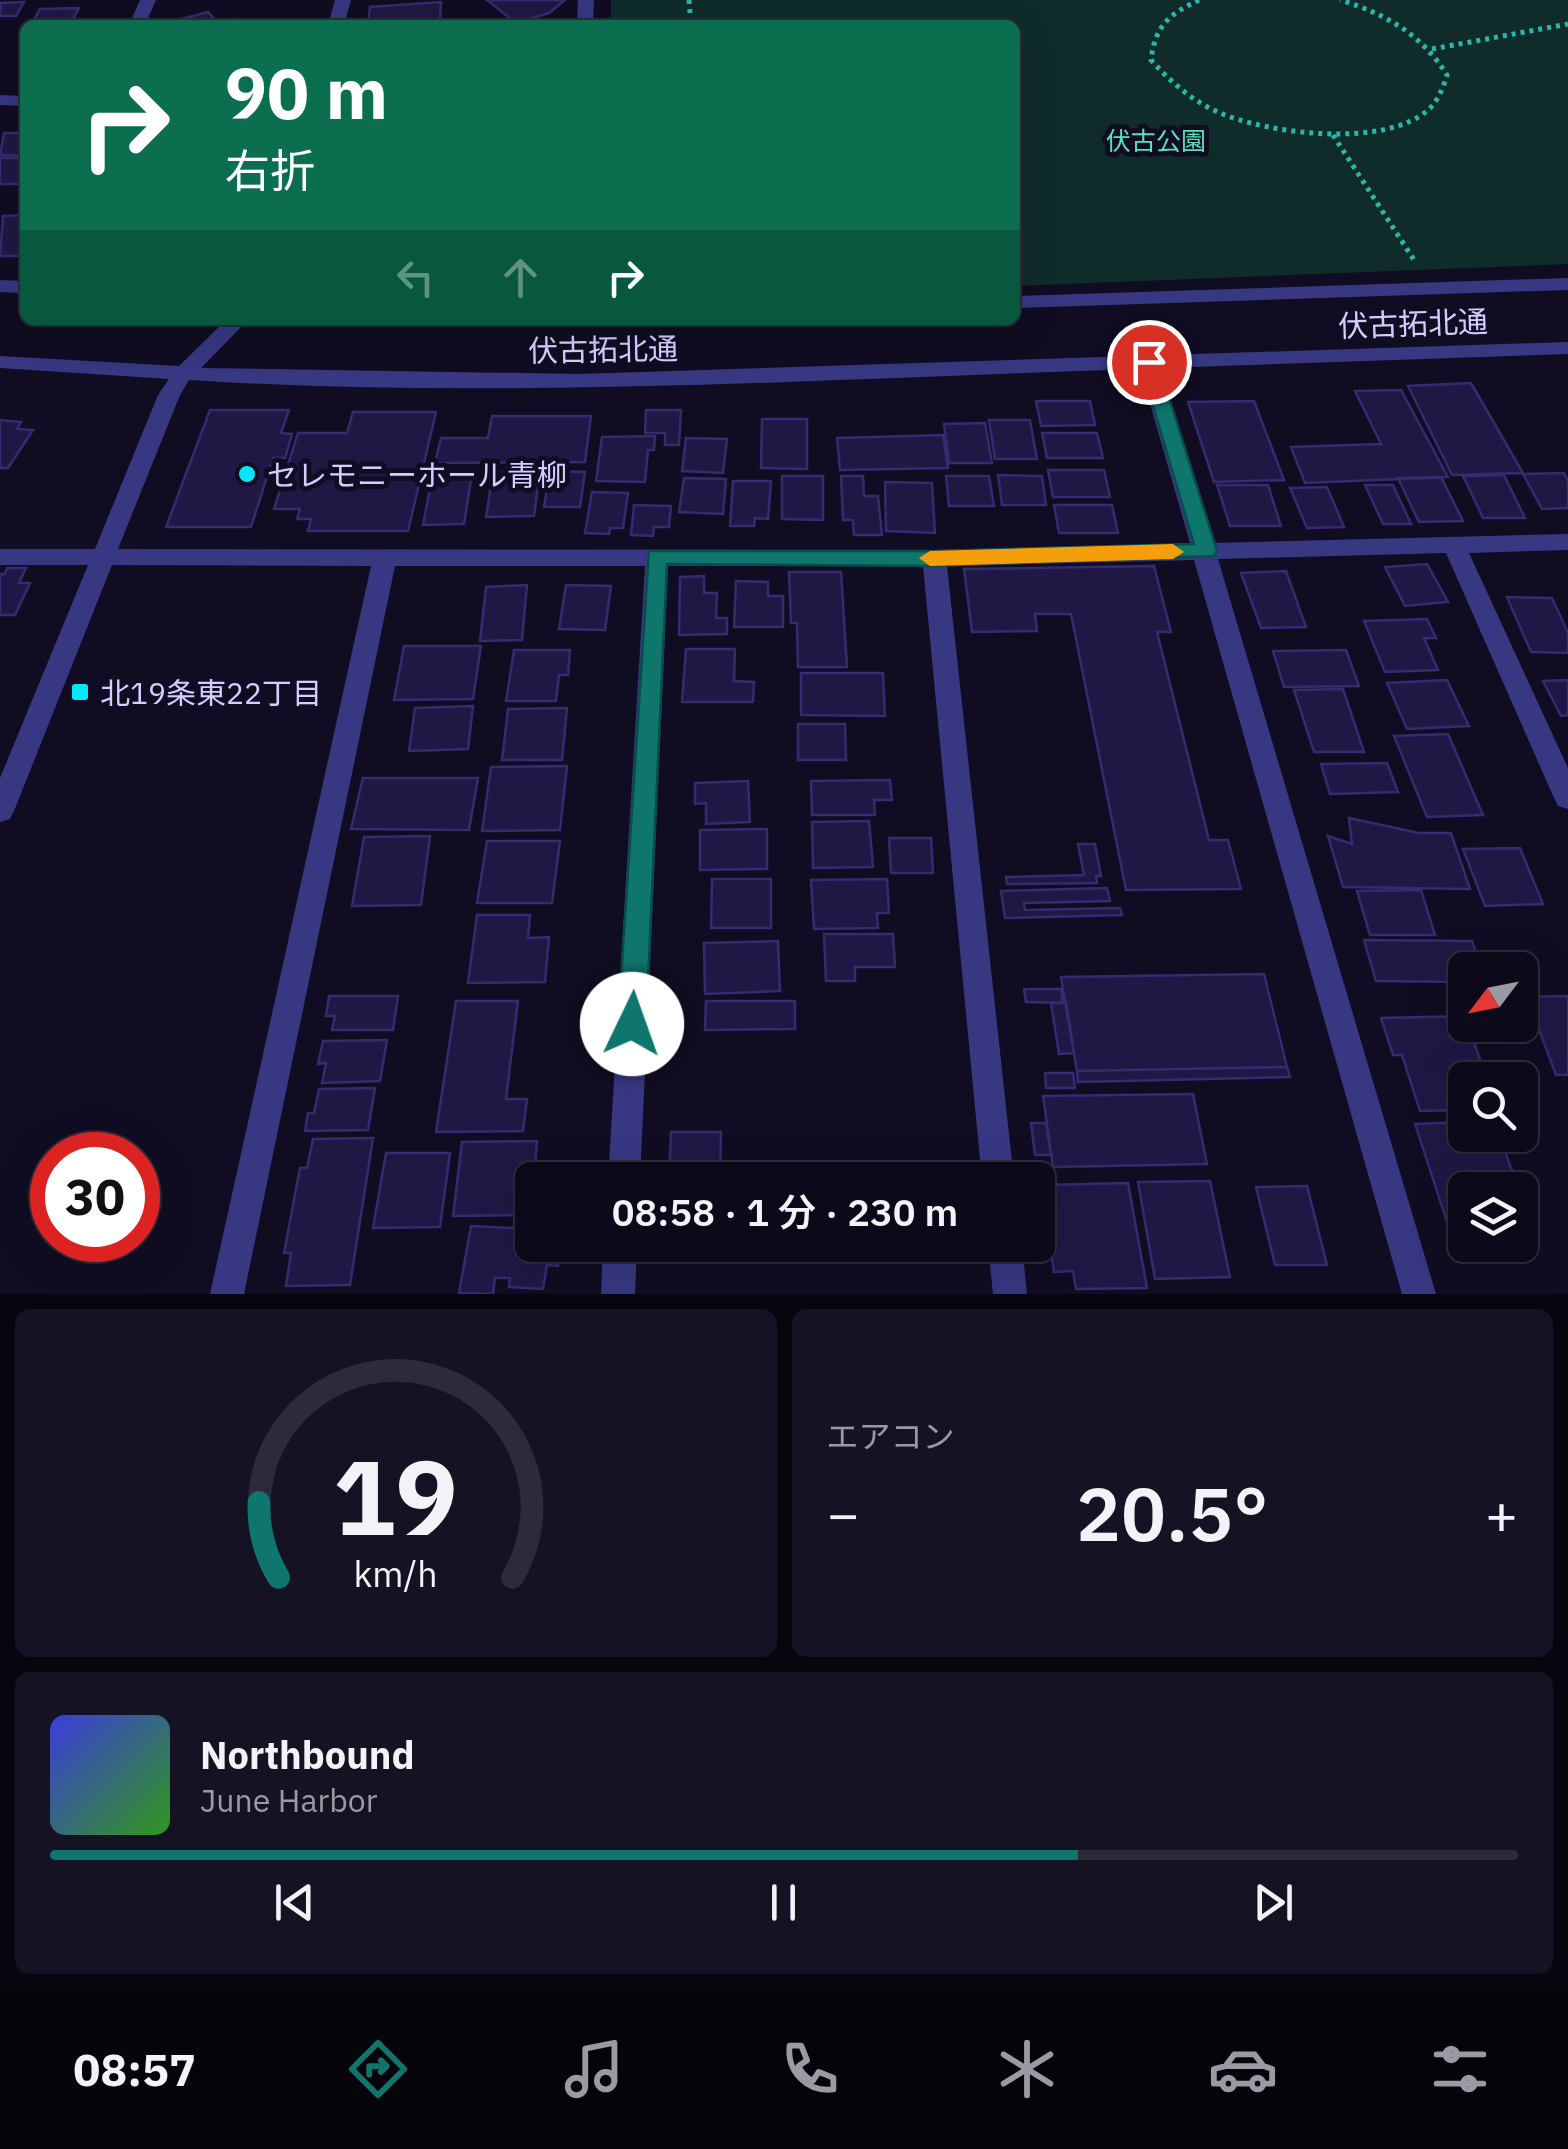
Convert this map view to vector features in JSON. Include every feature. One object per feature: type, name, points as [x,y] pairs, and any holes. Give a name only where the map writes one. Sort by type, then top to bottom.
[{"type":"street","name":"伏古拓北通","points":[[1020,302],[1568,284]]},
{"type":"street","points":[[0,811],[169,395],[183,374],[233,325]]},
{"type":"street","name":"伏古拓北通","points":[[0,362],[183,374],[579,381],[1568,348]]},
{"type":"street","points":[[1149,362],[1419,1294]]},
{"type":"street","points":[[0,557],[934,558],[1568,542]]},
{"type":"street","points":[[1454,545],[1568,798]]},
{"type":"street","points":[[625,1162],[657,556]]},
{"type":"street","points":[[226,1294],[385,558]]},
{"type":"street","points":[[934,558],[996,1162]]},
{"type":"street","points":[[618,1294],[619,1262]]},
{"type":"street","points":[[1007,1262],[1010,1294]]},
{"type":"path","points":[[1199,0],[1170,14],[1153,34],[1150,60],[1174,87],[1220,114],[1334,136],[1424,114],[1440,97],[1447,75],[1432,49],[1403,24],[1340,0]]},
{"type":"path","points":[[1432,49],[1568,24]]},
{"type":"path","points":[[1334,136],[1421,270]]},
{"type":"green space","name":"伏古公園","points":[[611,0],[1568,0],[1568,264],[1020,286],[1020,20],[611,20]]},
{"type":"building","points":[[487,0],[565,0],[549,13],[512,20]]},
{"type":"building","points":[[24,2],[16,16],[0,16],[0,3]]},
{"type":"building","points":[[441,2],[440,20],[368,20],[370,7]]},
{"type":"building","points":[[79,8],[73,20],[34,20],[40,9]]},
{"type":"building","points":[[208,12],[215,20],[183,20]]},
{"type":"building","points":[[4,133],[20,133],[20,156],[0,155]]},
{"type":"building","points":[[0,158],[20,158],[20,184],[0,184]]},
{"type":"building","points":[[20,215],[20,256],[0,256],[3,216]]},
{"type":"building","points":[[1471,383],[1523,473],[1452,475],[1408,386]]},
{"type":"building","points":[[1401,390],[1448,477],[1305,483],[1291,447],[1381,444],[1355,391]]},
{"type":"building","points":[[1036,401],[1090,401],[1095,425],[1041,426]]},
{"type":"building","points":[[1254,401],[1284,480],[1214,482],[1188,402]]},
{"type":"building","points":[[210,410],[289,410],[281,433],[292,434],[285,458],[273,458],[251,527],[166,527]]},
{"type":"building","points":[[646,410],[681,410],[679,445],[665,445],[665,433],[645,433]]},
{"type":"building","points":[[353,412],[436,412],[408,531],[308,531],[311,519],[297,519],[300,509],[274,509],[298,433],[347,433]]},
{"type":"building","points":[[492,416],[591,416],[585,462],[435,463],[441,438],[488,438]]},
{"type":"building","points":[[762,419],[807,419],[807,469],[761,468]]},
{"type":"building","points":[[0,420],[21,422],[17,429],[33,430],[8,468],[0,468]]},
{"type":"building","points":[[989,420],[1030,420],[1037,459],[995,459]]},
{"type":"building","points":[[985,423],[992,463],[949,463],[944,424]]},
{"type":"building","points":[[1042,433],[1097,433],[1103,458],[1047,458]]},
{"type":"building","points":[[943,435],[948,468],[840,470],[837,438]]},
{"type":"building","points":[[655,436],[654,450],[648,450],[645,482],[596,481],[602,437]]},
{"type":"building","points":[[686,438],[727,439],[723,473],[682,471]]},
{"type":"building","points":[[1048,470],[1104,470],[1110,497],[1053,497]]},
{"type":"building","points":[[540,471],[534,516],[486,517],[493,472]]},
{"type":"building","points":[[550,471],[585,472],[580,507],[544,507]]},
{"type":"building","points":[[433,473],[472,473],[464,524],[423,525]]},
{"type":"building","points":[[1564,473],[1568,481],[1568,508],[1542,509],[1523,474]]},
{"type":"building","points":[[998,475],[1042,476],[1046,505],[1002,505]]},
{"type":"building","points":[[1504,475],[1525,518],[1483,518],[1463,476]]},
{"type":"building","points":[[782,476],[823,476],[823,520],[782,519]]},
{"type":"building","points":[[841,476],[863,476],[864,496],[878,496],[882,535],[854,535],[853,520],[843,520]]},
{"type":"building","points":[[946,476],[989,476],[994,506],[949,506]]},
{"type":"building","points":[[1441,477],[1463,521],[1419,522],[1398,478]]},
{"type":"building","points":[[684,478],[726,479],[723,514],[679,512]]},
{"type":"building","points":[[733,481],[771,481],[768,519],[755,518],[754,526],[730,526]]},
{"type":"building","points":[[885,482],[932,483],[935,533],[886,531]]},
{"type":"building","points":[[1217,485],[1268,485],[1281,526],[1230,526]]},
{"type":"building","points":[[1365,485],[1393,485],[1411,524],[1383,524]]},
{"type":"building","points":[[1327,487],[1344,527],[1307,528],[1290,488]]},
{"type":"building","points":[[592,492],[628,493],[623,528],[610,528],[609,534],[585,533]]},
{"type":"building","points":[[634,505],[671,506],[669,527],[654,527],[653,536],[631,535]]},
{"type":"building","points":[[1054,505],[1112,505],[1118,533],[1059,533]]},
{"type":"building","points":[[1427,564],[1448,602],[1405,606],[1385,567]]},
{"type":"building","points":[[1154,566],[1171,632],[1157,632],[1209,840],[1228,840],[1241,889],[1126,890],[1071,614],[1035,614],[1037,631],[972,632],[964,569]]},
{"type":"building","points":[[7,568],[26,568],[19,583],[30,583],[15,615],[0,615],[0,574],[5,574]]},
{"type":"building","points":[[1286,571],[1306,627],[1261,628],[1241,573]]},
{"type":"building","points":[[789,572],[841,572],[847,667],[798,667],[797,623],[791,623]]},
{"type":"building","points":[[704,576],[704,593],[717,593],[716,618],[727,618],[727,634],[679,635],[680,577]]},
{"type":"building","points":[[736,581],[768,582],[768,596],[783,596],[783,627],[734,627]]},
{"type":"building","points":[[527,585],[522,640],[480,641],[486,587]]},
{"type":"building","points":[[566,585],[611,586],[605,630],[559,629]]},
{"type":"building","points":[[1507,597],[1552,598],[1568,633],[1568,653],[1531,652]]},
{"type":"building","points":[[1427,619],[1436,638],[1424,638],[1438,670],[1385,672],[1364,621]]},
{"type":"building","points":[[404,646],[481,646],[473,699],[394,700]]},
{"type":"building","points":[[686,649],[735,649],[734,681],[754,682],[753,702],[682,702]]},
{"type":"building","points":[[514,650],[570,650],[568,675],[559,675],[556,701],[506,701]]},
{"type":"building","points":[[1346,650],[1359,686],[1284,687],[1273,651]]},
{"type":"building","points":[[801,673],[883,673],[885,716],[801,715]]},
{"type":"building","points":[[1447,680],[1469,726],[1407,729],[1387,683]]},
{"type":"building","points":[[1568,680],[1568,715],[1561,716],[1543,681]]},
{"type":"building","points":[[1343,689],[1364,752],[1314,752],[1294,690]]},
{"type":"building","points":[[473,706],[468,749],[409,751],[415,708]]},
{"type":"building","points":[[567,708],[562,760],[502,760],[508,709]]},
{"type":"building","points":[[798,724],[845,724],[846,760],[798,760]]},
{"type":"building","points":[[1448,734],[1483,815],[1427,817],[1394,736]]},
{"type":"building","points":[[1387,763],[1398,792],[1330,794],[1321,764]]},
{"type":"building","points":[[567,766],[560,830],[482,831],[491,767]]},
{"type":"building","points":[[363,778],[478,778],[469,830],[351,829]]},
{"type":"building","points":[[890,780],[892,800],[874,800],[875,815],[812,815],[811,781]]},
{"type":"building","points":[[748,781],[750,822],[706,824],[706,803],[695,804],[695,783]]},
{"type":"building","points":[[1349,818],[1419,833],[1451,833],[1470,889],[1343,887],[1328,836],[1352,844]]},
{"type":"building","points":[[869,821],[873,867],[813,868],[812,822]]},
{"type":"building","points":[[767,829],[767,869],[700,870],[700,830]]},
{"type":"building","points":[[430,836],[421,905],[352,906],[364,837]]},
{"type":"building","points":[[889,838],[931,838],[933,873],[891,873]]},
{"type":"building","points":[[487,841],[560,841],[552,903],[477,903]]},
{"type":"building","points":[[1078,844],[1095,844],[1101,876],[1096,876],[1097,883],[1007,884],[1006,877],[1084,875]]},
{"type":"building","points":[[1520,848],[1543,904],[1485,906],[1463,849]]},
{"type":"building","points":[[712,879],[771,879],[771,928],[711,928]]},
{"type":"building","points":[[887,879],[889,913],[877,913],[878,928],[814,929],[811,880]]},
{"type":"building","points":[[1107,888],[1110,901],[1024,903],[1025,910],[1120,908],[1122,915],[1005,918],[1001,891]]},
{"type":"building","points":[[1421,890],[1435,935],[1370,935],[1357,891]]},
{"type":"building","points":[[477,915],[530,915],[528,938],[549,937],[545,982],[468,983]]},
{"type":"building","points":[[824,934],[893,934],[895,967],[855,967],[855,981],[826,981]]},
{"type":"building","points":[[1364,940],[1472,941],[1476,952],[1448,952],[1448,982],[1376,981]]},
{"type":"building","points":[[778,941],[780,991],[705,994],[704,943]]},
{"type":"building","points":[[1264,974],[1287,1067],[1077,1071],[1061,977]]},
{"type":"building","points":[[1024,989],[1061,989],[1063,1003],[1026,1002]]},
{"type":"building","points":[[329,996],[398,996],[393,1030],[332,1030],[335,1016],[326,1016]]},
{"type":"building","points":[[1568,996],[1568,1075],[1556,1075],[1538,1027],[1538,997]]},
{"type":"building","points":[[456,1001],[518,1001],[506,1099],[527,1099],[523,1131],[436,1132]]},
{"type":"building","points":[[706,1001],[795,1001],[795,1029],[705,1030]]},
{"type":"building","points":[[1066,1002],[1074,1053],[1059,1054],[1051,1003]]},
{"type":"building","points":[[1448,1016],[1448,1042],[1474,1042],[1481,1062],[1448,1062],[1448,1110],[1420,1111],[1402,1055],[1393,1055],[1381,1018]]},
{"type":"building","points":[[387,1040],[380,1081],[322,1083],[326,1063],[318,1064],[323,1041]]},
{"type":"building","points":[[1287,1067],[1290,1077],[1078,1082],[1077,1071]]},
{"type":"building","points":[[1045,1073],[1073,1073],[1075,1088],[1046,1088]]},
{"type":"building","points":[[375,1088],[368,1130],[305,1131],[319,1089]]},
{"type":"building","points":[[1193,1094],[1207,1164],[1055,1167],[1043,1096]]},
{"type":"building","points":[[1031,1123],[1046,1123],[1051,1155],[1035,1155]]},
{"type":"building","points":[[1448,1123],[1448,1152],[1505,1152],[1512,1172],[1448,1172],[1448,1225],[1415,1124]]},
{"type":"building","points":[[671,1132],[721,1132],[720,1162],[670,1162]]},
{"type":"building","points":[[373,1138],[350,1285],[286,1286],[291,1253],[284,1253],[300,1168],[307,1168],[313,1139]]},
{"type":"building","points":[[537,1141],[535,1162],[515,1162],[515,1215],[453,1216],[462,1142]]},
{"type":"building","points":[[386,1153],[450,1153],[440,1227],[373,1228]]},
{"type":"building","points":[[1210,1181],[1230,1277],[1155,1279],[1138,1182]]},
{"type":"building","points":[[1128,1183],[1147,1288],[1076,1289],[1073,1271],[1054,1272],[1055,1185]]},
{"type":"building","points":[[1307,1186],[1327,1265],[1275,1265],[1256,1187]]},
{"type":"building","points":[[471,1226],[515,1228],[515,1262],[559,1262],[558,1266],[547,1265],[543,1289],[509,1287],[510,1278],[495,1278],[493,1294],[459,1293]]},
{"type":"slow traffic","points":[[930,558],[1173,552]]},
{"type":"place","name":"セレモニーホール青柳","points":[[247,474]]},
{"type":"place","name":"北19条東22丁目","points":[[80,692]]},
{"type":"route","points":[[632,1024],[657,556],[934,558],[1206,551],[1149,362]]}]
